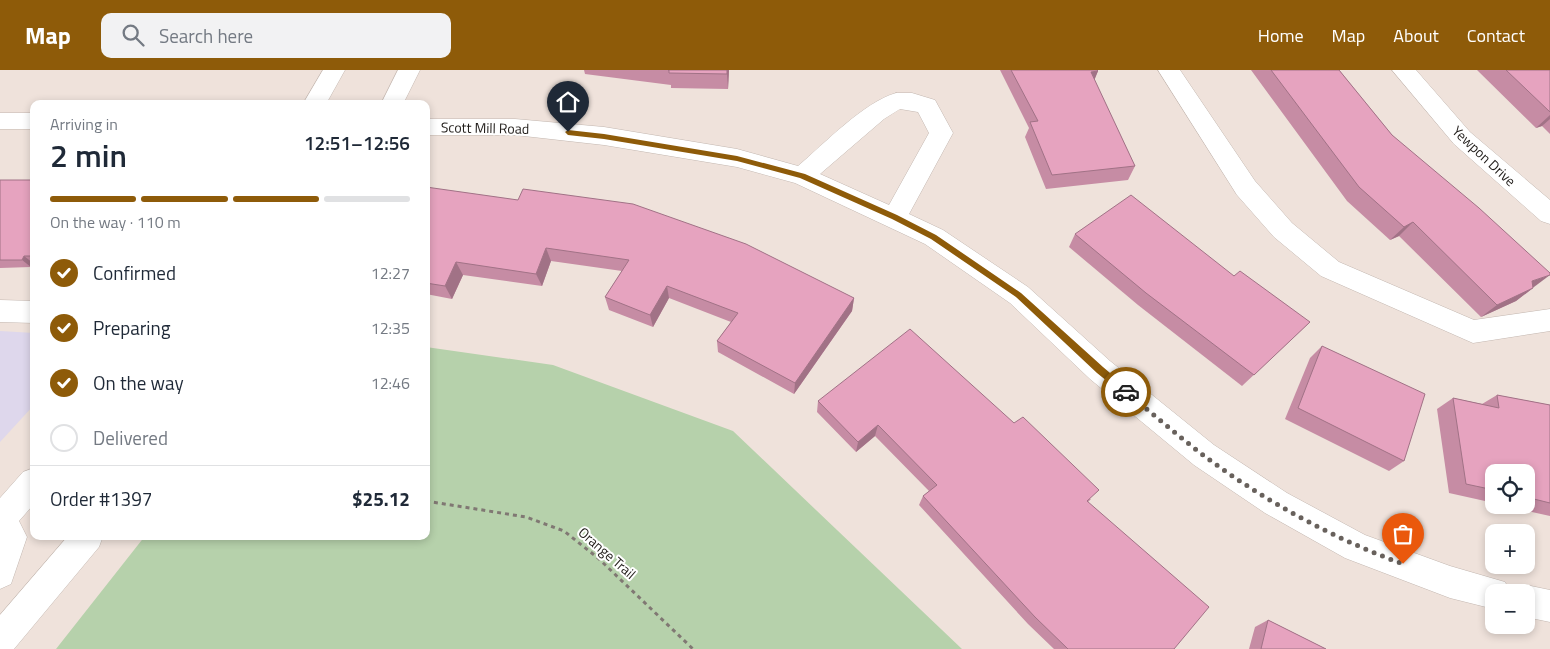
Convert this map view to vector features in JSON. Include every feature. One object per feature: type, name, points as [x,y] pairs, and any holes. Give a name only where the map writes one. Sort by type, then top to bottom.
[{"type":"street","points":[[316,100],[334,70]]},
{"type":"street","points":[[394,100],[410,70]]},
{"type":"street","points":[[1169,70],[1246,188],[1283,230],[1330,269],[1473,332],[1550,320]]},
{"type":"street","name":"Yewpon Drive","points":[[1403,70],[1462,138],[1550,214]]},
{"type":"street","points":[[802,176],[876,114],[896,101],[912,101],[927,106],[941,133],[895,217]]},
{"type":"street","points":[[0,121],[30,121]]},
{"type":"street","name":"Scott Mill Road","points":[[430,127],[514,127],[604,136],[737,158],[802,176],[895,217],[934,237],[1019,295],[1100,370],[1204,455],[1276,503],[1356,546],[1450,582],[1485,590]]},
{"type":"street","points":[[0,311],[30,312]]},
{"type":"street","points":[[0,573],[12,537],[0,521],[30,487]]},
{"type":"street","points":[[0,640],[85,540]]},
{"type":"street","points":[[1535,602],[1550,606]]},
{"type":"path","name":"Orange Trail","points":[[430,502],[526,517],[564,531],[598,558],[693,649]]},
{"type":"shaded area","points":[[0,331],[30,333],[30,409],[0,442]]},
{"type":"green space","points":[[430,348],[553,365],[733,431],[962,649],[56,649],[142,540],[430,540]]},
{"type":"building","points":[[669,70],[727,70],[727,74],[669,73]]},
{"type":"building","points":[[1011,70],[1097,70],[1091,72],[1135,166],[1052,175],[1030,122],[1038,121]]},
{"type":"building","points":[[1271,70],[1339,70],[1392,135],[1479,208],[1550,275],[1532,281],[1533,288],[1497,305],[1413,222],[1404,227],[1359,187]]},
{"type":"building","points":[[1506,70],[1550,70],[1550,112]]},
{"type":"building","points":[[0,180],[30,180],[30,256],[24,256],[22,260],[0,260]]},
{"type":"building","points":[[430,188],[518,200],[523,189],[633,204],[746,244],[854,298],[795,383],[717,341],[738,313],[667,286],[650,315],[605,297],[629,260],[546,248],[536,274],[456,262],[445,286],[430,284]]},
{"type":"building","points":[[1131,195],[1234,276],[1240,271],[1310,322],[1254,375],[1146,293],[1075,234]]},
{"type":"building","points":[[910,329],[1014,423],[1023,417],[1099,490],[1087,501],[1209,607],[1174,649],[1068,649],[1035,617],[923,496],[937,485],[878,425],[858,442],[818,401]]},
{"type":"building","points":[[1322,346],[1425,394],[1404,461],[1298,408]]},
{"type":"building","points":[[1497,395],[1550,405],[1550,503],[1535,499],[1535,464],[1485,464],[1485,488],[1466,484],[1453,398],[1499,408]]},
{"type":"building","points":[[1268,620],[1326,649],[1261,649]]},
{"type":"way so far","points":[[1126,392],[1204,455],[1276,503],[1356,546],[1403,564]]},
{"type":"route","points":[[568,132],[604,136],[737,158],[802,176],[895,217],[934,237],[1019,295],[1126,392]]}]
